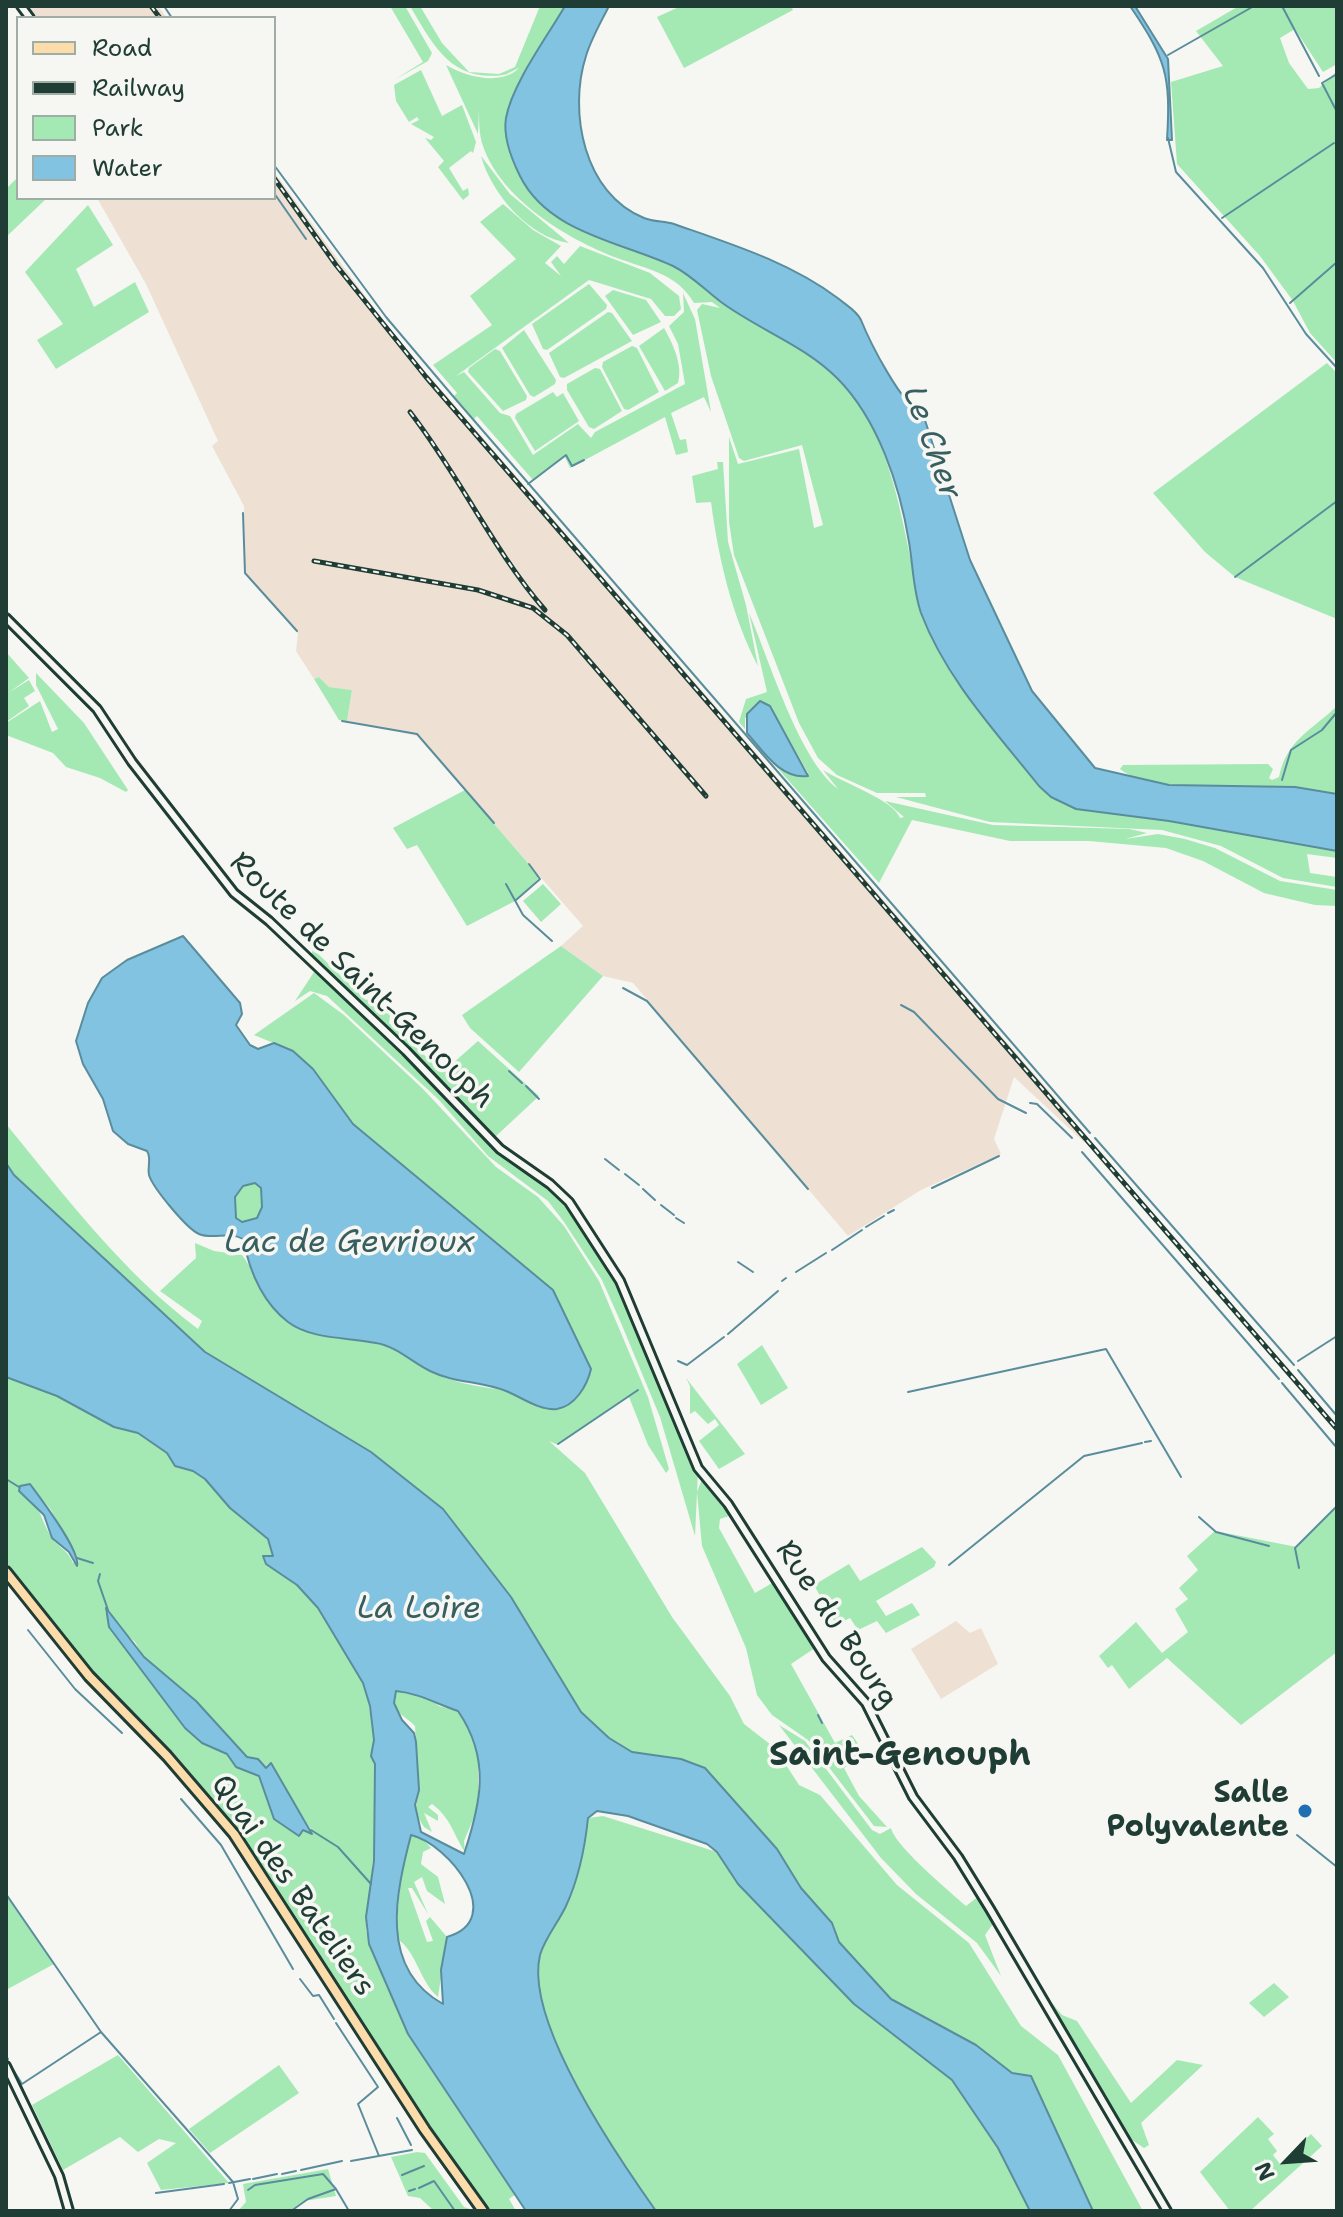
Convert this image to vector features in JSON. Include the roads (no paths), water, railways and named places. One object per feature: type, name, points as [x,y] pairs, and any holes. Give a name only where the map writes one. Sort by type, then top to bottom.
[{"type":"main road","name":"Quai des Bateliers","points":[[6,1572],[89,1676],[167,1756],[234,1834],[425,2130],[483,2211]]},
{"type":"street","name":"Route de Saint-Genouph","points":[[6,618],[97,709],[132,762],[234,893],[269,921],[406,1051],[500,1149],[550,1184],[569,1202],[620,1281],[690,1452],[728,1504]]},
{"type":"street","name":"Rue du Bourg","points":[[728,1504],[823,1653],[866,1703],[924,1814],[958,1857],[1167,2211]]},
{"type":"street","points":[[6,2066],[59,2176],[69,2211]]},
{"type":"water","name":"Le Cher","points":[[565,6],[609,6],[586,56],[579,102],[586,149],[607,190],[624,206],[644,218],[674,224],[801,274],[857,314],[896,386],[923,414],[970,560],[1032,691],[1095,768],[1169,785],[1295,787],[1337,794],[1337,851],[1169,821],[1076,809],[1051,797],[1039,786],[973,704],[931,637],[918,604],[905,521],[893,476],[864,413],[837,378],[810,356],[721,302],[680,270],[567,223],[533,195],[520,176],[511,155],[506,118],[515,91]]},
{"type":"water","points":[[1130,6],[1135,6],[1168,59],[1172,140],[1167,140],[1168,99],[1164,68],[1152,40]]},
{"type":"water","points":[[760,701],[770,706],[808,776],[789,774],[781,769],[747,733],[747,714]]},
{"type":"water","name":"Lac de Gevrioux","points":[[183,936],[240,1003],[242,1014],[236,1025],[250,1045],[258,1049],[274,1043],[293,1051],[313,1069],[353,1124],[553,1290],[591,1369],[587,1382],[575,1400],[557,1409],[544,1408],[497,1388],[439,1375],[383,1345],[319,1335],[298,1328],[279,1314],[264,1295],[253,1273],[243,1239],[204,1236],[187,1224],[152,1181],[147,1151],[128,1144],[113,1131],[103,1099],[83,1064],[76,1041],[88,1003],[102,978],[127,960]],"holes":[[[255,1183],[261,1188],[262,1207],[257,1218],[242,1222],[236,1218],[235,1197],[243,1186]]]},
{"type":"water","name":"La Loire","points":[[6,1163],[14,1175],[205,1352],[371,1452],[443,1509],[511,1597],[581,1712],[609,1738],[632,1752],[681,1759],[705,1768],[777,1849],[801,1888],[832,1923],[839,1942],[891,1999],[976,2045],[1012,2073],[1031,2076],[1093,2211],[1030,2211],[998,2148],[952,2080],[854,2004],[738,1884],[717,1852],[707,1844],[628,1816],[597,1811],[588,1818],[570,1896],[540,1955],[539,1983],[559,2051],[577,2087],[656,2211],[526,2211],[408,2034],[369,1944],[366,1917],[374,1861],[375,1764],[371,1756],[374,1740],[370,1706],[363,1683],[318,1608],[297,1585],[266,1564],[263,1556],[273,1556],[268,1539],[230,1508],[205,1479],[193,1471],[175,1466],[167,1453],[138,1433],[114,1427],[57,1396],[6,1377]],"holes":[[[396,1691],[420,1696],[458,1711],[468,1729],[475,1746],[480,1781],[475,1817],[464,1854],[421,1832],[415,1805],[419,1790],[416,1742],[414,1733],[402,1720],[394,1703]],[[411,1835],[426,1841],[455,1866],[472,1899],[472,1915],[465,1928],[447,1937],[441,1970],[443,2004],[422,1989],[408,1971],[400,1950],[397,1904]]]},
{"type":"water","points":[[30,1484],[67,1537],[77,1566],[69,1552],[52,1538],[44,1515],[19,1491],[20,1486]]},
{"type":"water","points":[[106,1608],[144,1657],[196,1701],[247,1757],[258,1759],[266,1768],[271,1763],[312,1834],[303,1830],[299,1836],[274,1819],[259,1776],[236,1767],[227,1754],[202,1743],[185,1728],[109,1627]]},
{"type":"waterway","points":[[27,6],[34,16]]},
{"type":"waterway","points":[[164,6],[171,16]]},
{"type":"waterway","points":[[1168,55],[1254,6]]},
{"type":"waterway","points":[[1282,6],[1319,76]]},
{"type":"waterway","points":[[1337,74],[1322,83],[1337,112]]},
{"type":"waterway","points":[[1168,138],[1176,172],[1263,268],[1306,334],[1337,368]]},
{"type":"waterway","points":[[1222,218],[1334,143]]},
{"type":"waterway","points":[[276,168],[386,317],[1090,1133]]},
{"type":"waterway","points":[[276,196],[306,239]]},
{"type":"waterway","points":[[1290,303],[1337,262]]},
{"type":"waterway","points":[[528,484],[566,455],[572,466],[584,460]]},
{"type":"waterway","points":[[1235,577],[1337,501]]},
{"type":"waterway","points":[[243,513],[245,573],[297,631]]},
{"type":"waterway","points":[[1282,780],[1291,750],[1322,730],[1337,712]]},
{"type":"waterway","points":[[342,721],[417,734],[494,823]]},
{"type":"waterway","points":[[516,900],[540,879],[529,864]]},
{"type":"waterway","points":[[506,884],[523,915],[552,941]]},
{"type":"waterway","points":[[623,988],[647,1001],[808,1189]]},
{"type":"waterway","points":[[901,1005],[914,1012],[998,1099],[1026,1113]]},
{"type":"waterway","points":[[509,1071],[522,1083]]},
{"type":"waterway","points":[[526,1086],[539,1099]]},
{"type":"waterway","points":[[1030,1103],[1037,1104],[1072,1138]]},
{"type":"waterway","points":[[1095,1138],[1294,1365]]},
{"type":"waterway","points":[[1082,1152],[1279,1379]]},
{"type":"waterway","points":[[932,1188],[999,1156]]},
{"type":"waterway","points":[[605,1159],[619,1170]]},
{"type":"waterway","points":[[625,1174],[639,1185]]},
{"type":"waterway","points":[[643,1189],[655,1200]]},
{"type":"waterway","points":[[661,1205],[674,1215]]},
{"type":"waterway","points":[[888,1213],[894,1210]]},
{"type":"waterway","points":[[866,1227],[884,1216]]},
{"type":"waterway","points":[[676,1218],[684,1223]]},
{"type":"waterway","points":[[832,1250],[862,1230]]},
{"type":"waterway","points":[[796,1272],[826,1253]]},
{"type":"waterway","points":[[738,1262],[753,1272]]},
{"type":"waterway","points":[[782,1281],[786,1278]]},
{"type":"waterway","points":[[728,1334],[778,1291]]},
{"type":"waterway","points":[[1298,1361],[1337,1336]]},
{"type":"waterway","points":[[678,1361],[687,1365],[724,1337]]},
{"type":"waterway","points":[[908,1392],[1106,1349],[1181,1477]]},
{"type":"waterway","points":[[1298,1370],[1337,1416]]},
{"type":"waterway","points":[[1282,1383],[1337,1448]]},
{"type":"waterway","points":[[558,1444],[638,1390]]},
{"type":"waterway","points":[[1145,1442],[1151,1441]]},
{"type":"waterway","points":[[949,1565],[1084,1456],[1142,1443]]},
{"type":"waterway","points":[[6,1479],[19,1487]]},
{"type":"waterway","points":[[1299,1568],[1295,1548],[1337,1506]]},
{"type":"waterway","points":[[1199,1517],[1216,1532],[1269,1546]]},
{"type":"waterway","points":[[77,1558],[93,1563]]},
{"type":"waterway","points":[[100,1574],[98,1581],[108,1610]]},
{"type":"waterway","points":[[28,1630],[75,1689],[122,1733]]},
{"type":"waterway","points":[[818,1715],[822,1723]]},
{"type":"waterway","points":[[775,1746],[782,1739]]},
{"type":"waterway","points":[[181,1799],[221,1845],[293,1969]]},
{"type":"waterway","points":[[311,1830],[338,1847],[371,1884]]},
{"type":"waterway","points":[[1297,1835],[1337,1867]]},
{"type":"waterway","points":[[6,1894],[101,2032],[233,2182],[238,2199],[229,2211]]},
{"type":"waterway","points":[[300,1979],[313,1996],[319,1995],[334,2019]]},
{"type":"waterway","points":[[336,2023],[378,2087],[358,2104],[379,2156]]},
{"type":"waterway","points":[[12,2068],[22,2084],[101,2032]]},
{"type":"waterway","points":[[6,2077],[12,2088]]},
{"type":"waterway","points":[[13,2091],[20,2104]]},
{"type":"waterway","points":[[24,2114],[29,2123]]},
{"type":"waterway","points":[[397,2118],[411,2145]]},
{"type":"waterway","points":[[35,2135],[39,2143]]},
{"type":"waterway","points":[[41,2148],[44,2153]]},
{"type":"waterway","points":[[351,2161],[412,2150]]},
{"type":"waterway","points":[[46,2157],[48,2161]]},
{"type":"waterway","points":[[301,2170],[342,2161]]},
{"type":"waterway","points":[[402,2175],[424,2166]]},
{"type":"waterway","points":[[282,2174],[296,2171]]},
{"type":"waterway","points":[[253,2179],[277,2174]]},
{"type":"waterway","points":[[248,2190],[255,2185],[323,2174],[336,2189]]},
{"type":"waterway","points":[[229,2183],[250,2179]]},
{"type":"waterway","points":[[419,2188],[434,2181],[455,2211]]},
{"type":"waterway","points":[[156,2193],[224,2184]]},
{"type":"waterway","points":[[291,2211],[308,2199],[336,2189],[349,2211]]},
{"type":"waterway","points":[[409,2191],[415,2189]]},
{"type":"railway","points":[[151,6],[158,16]]},
{"type":"railway","points":[[276,181],[336,265],[426,377],[1337,1429]]},
{"type":"railway","points":[[410,412],[509,563],[545,610]]},
{"type":"railway","points":[[314,561],[478,590],[533,608],[567,635],[706,796]]},
{"type":"place","name":"Salle Polyvalente","points":[[1305,1811]]},
{"type":"district","name":"Saint-Genouph","points":[[900,1756]]}]
